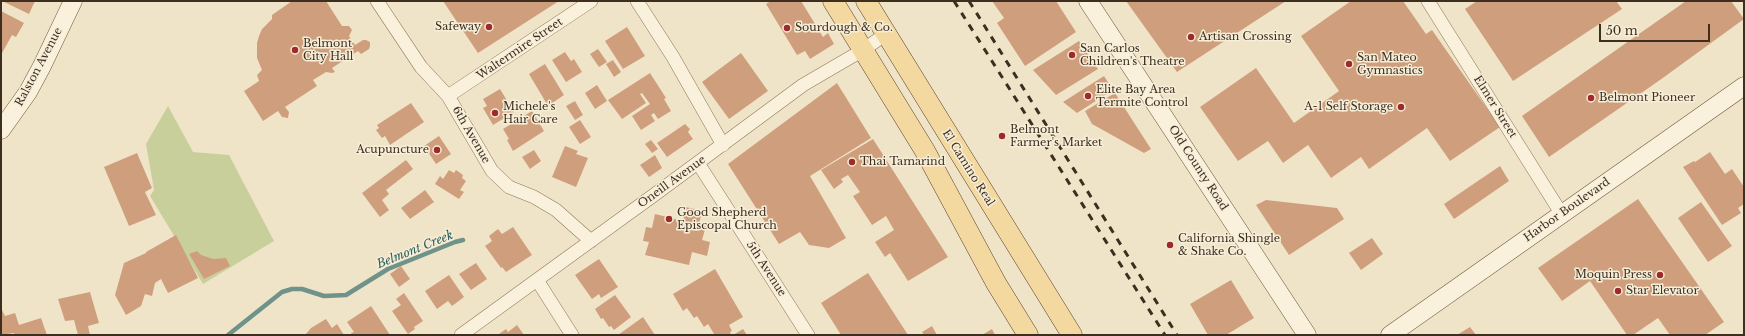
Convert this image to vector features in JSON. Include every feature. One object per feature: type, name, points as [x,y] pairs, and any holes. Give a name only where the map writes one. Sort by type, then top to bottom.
[{"type":"main road","name":"Ralston Avenue","points":[[1,130],[28,92],[73,1]]},
{"type":"main road","points":[[833,1],[928,156],[996,283],[1028,335]]},
{"type":"main road","name":"El Camino Real","points":[[866,1],[952,144],[1072,335]]},
{"type":"main road","name":"Old County Road","points":[[1088,1],[1307,335]]},
{"type":"main road","name":"Harbor Boulevard","points":[[1390,335],[1744,86]]},
{"type":"street","name":"6th Avenue","points":[[377,1],[422,67],[448,96],[492,171],[509,187],[534,197],[556,210],[591,241]]},
{"type":"street","name":"Waltermire Street","points":[[448,96],[591,1]]},
{"type":"street","points":[[637,1],[673,58],[723,145]]},
{"type":"street","name":"Elmer Street","points":[[1428,1],[1562,213]]},
{"type":"street","name":"Oneill Avenue","points":[[461,335],[723,145],[803,85],[863,50],[886,34]]},
{"type":"street","name":"5th Avenue","points":[[698,163],[808,335]]},
{"type":"street","points":[[537,280],[572,335]]},
{"type":"green space","points":[[168,106],[193,152],[229,155],[274,241],[203,284],[150,196],[154,190],[146,144]]},
{"type":"building","points":[[2,1],[35,1],[29,14]]},
{"type":"building","points":[[292,1],[326,1],[342,26],[349,26],[352,30],[349,36],[355,45],[363,40],[366,40],[370,42],[370,46],[369,49],[361,54],[358,51],[332,68],[335,72],[326,72],[313,80],[317,86],[285,107],[289,112],[288,118],[282,117],[278,111],[263,121],[244,91],[259,81],[257,75],[262,70],[257,58],[257,43],[262,29],[272,19],[272,15]]},
{"type":"building","name":"Safeway","points":[[443,1],[559,1],[478,53]]},
{"type":"building","points":[[771,1],[801,1],[823,37],[828,33],[834,44],[810,59],[805,51],[797,55],[766,4]]},
{"type":"building","points":[[992,1],[1056,1],[1076,32],[1025,66],[997,23],[1004,18]]},
{"type":"building","name":"Artisan Crossing","points":[[1126,1],[1286,1],[1177,72]]},
{"type":"building","points":[[1351,1],[1403,1],[1426,34],[1432,30],[1500,127],[1450,161],[1427,128],[1369,169],[1361,157],[1331,178],[1308,145],[1283,163],[1268,141],[1238,161],[1200,107],[1256,68],[1294,123],[1339,91],[1301,36]]},
{"type":"building","points":[[1477,1],[1616,1],[1622,9],[1513,81],[1465,9]]},
{"type":"building","points":[[1686,1],[1731,1],[1744,19],[1660,80],[1549,157],[1522,116]]},
{"type":"building","points":[[1,11],[24,23],[16,37],[12,35],[1,55]]},
{"type":"building","points":[[627,27],[645,56],[623,69],[605,41]]},
{"type":"building","name":"San Carlos Children's Theatre","points":[[1079,41],[1098,69],[1056,95],[1033,70]]},
{"type":"building","points":[[598,49],[607,62],[599,67],[590,54]]},
{"type":"building","points":[[565,52],[571,61],[574,59],[582,72],[566,82],[552,60]]},
{"type":"building","points":[[741,53],[768,91],[729,119],[702,82]]},
{"type":"building","points":[[613,60],[621,72],[614,77],[606,64]]},
{"type":"building","points":[[545,64],[564,95],[548,106],[529,74]]},
{"type":"building","points":[[650,73],[666,98],[664,99],[671,111],[658,119],[654,113],[651,115],[655,121],[641,130],[632,116],[650,104],[642,93],[640,94],[646,103],[622,119],[608,100]]},
{"type":"building","name":"Elite Bay Area Termite Control","points":[[1104,76],[1113,90],[1077,113],[1063,102]]},
{"type":"building","points":[[837,83],[871,138],[810,176],[846,238],[829,248],[809,245],[800,232],[779,244],[728,164]]},
{"type":"building","points":[[597,85],[607,101],[595,109],[585,93]]},
{"type":"building","points":[[500,89],[514,112],[493,125],[483,108],[487,106],[483,99]]},
{"type":"building","points":[[1115,93],[1151,149],[1144,153],[1092,124],[1085,111]]},
{"type":"building","points":[[575,101],[583,115],[575,120],[566,106]]},
{"type":"building","points":[[411,103],[424,122],[390,145],[385,136],[382,138],[376,130],[379,128],[377,125]]},
{"type":"building","points":[[532,111],[544,131],[513,151],[507,140],[509,139],[503,129]]},
{"type":"building","points":[[580,120],[591,137],[580,144],[569,127]]},
{"type":"building","points":[[685,124],[690,129],[688,132],[693,139],[667,157],[657,143]]},
{"type":"building","name":"Acupuncture","points":[[439,136],[451,154],[436,164],[424,146]]},
{"type":"building","points":[[873,139],[948,257],[908,281],[890,253],[885,257],[875,242],[894,230],[886,216],[872,225],[853,196],[860,192],[848,175],[841,179],[843,182],[834,189],[821,170]]},
{"type":"building","points":[[651,140],[658,149],[652,153],[645,144]]},
{"type":"building","points":[[565,146],[578,151],[576,154],[588,158],[576,187],[552,177]]},
{"type":"building","points":[[534,150],[541,161],[530,169],[522,157]]},
{"type":"building","points":[[1710,152],[1725,174],[1732,169],[1744,187],[1744,204],[1738,208],[1741,213],[1722,225],[1683,167],[1694,161],[1695,162]]},
{"type":"building","points":[[137,153],[152,188],[145,192],[156,215],[129,226],[104,167]]},
{"type":"building","points":[[655,155],[662,168],[649,177],[640,165]]},
{"type":"building","points":[[406,160],[413,169],[386,190],[389,194],[382,200],[389,210],[380,217],[362,193]]},
{"type":"building","points":[[1500,166],[1509,181],[1454,219],[1444,204]]},
{"type":"building","points":[[449,170],[454,173],[456,170],[463,175],[462,178],[466,181],[460,190],[464,192],[459,199],[435,184],[440,176],[443,179]]},
{"type":"building","points":[[425,190],[434,202],[410,219],[401,208]]},
{"type":"building","points":[[1638,199],[1724,322],[1705,335],[1670,335],[1658,318],[1633,335],[1627,335],[1590,281],[1562,301],[1538,268]]},
{"type":"building","points":[[1266,200],[1337,208],[1344,219],[1289,255],[1256,205]]},
{"type":"building","points":[[1701,202],[1732,246],[1708,262],[1678,218]]},
{"type":"building","points":[[686,207],[702,211],[699,224],[706,226],[702,240],[710,242],[707,256],[692,252],[689,265],[645,255],[649,242],[643,241],[646,227],[652,228],[655,214],[683,221]]},
{"type":"building","points":[[513,227],[532,255],[506,272],[502,267],[501,268],[485,246],[492,241],[489,236],[498,229],[502,234]]},
{"type":"building","points":[[176,235],[198,278],[168,293],[161,279],[155,283],[152,296],[145,294],[141,306],[126,315],[115,295],[124,263],[146,253]]},
{"type":"building","points":[[1372,238],[1383,254],[1361,270],[1349,253]]},
{"type":"building","points":[[197,251],[201,255],[213,259],[226,258],[230,266],[204,279],[189,254]]},
{"type":"building","points":[[599,259],[618,287],[601,298],[599,294],[592,299],[575,275]]},
{"type":"building","points":[[476,263],[487,279],[471,290],[459,274]]},
{"type":"building","points":[[401,266],[410,279],[399,287],[390,274]]},
{"type":"building","points":[[715,269],[743,317],[729,325],[732,331],[730,332],[731,335],[712,335],[714,334],[708,324],[704,327],[697,316],[694,318],[687,308],[683,311],[673,294]]},
{"type":"building","points":[[868,273],[908,335],[841,335],[821,303]]},
{"type":"building","points":[[449,275],[464,297],[452,306],[448,301],[437,309],[425,291]]},
{"type":"building","points":[[1231,280],[1254,318],[1226,335],[1208,335],[1190,304]]},
{"type":"building","points":[[90,292],[99,323],[88,326],[90,335],[78,335],[74,320],[65,321],[58,299]]},
{"type":"building","points":[[404,293],[423,321],[414,327],[415,329],[408,334],[392,311],[401,305],[396,299]]},
{"type":"building","points":[[615,295],[631,317],[614,330],[611,326],[609,327],[603,318],[601,319],[595,309]]},
{"type":"building","points":[[371,306],[390,335],[352,335],[351,333],[354,332],[347,322]]},
{"type":"building","points":[[1,308],[5,316],[15,313],[19,325],[41,318],[47,335],[15,335],[14,333],[1,335]]},
{"type":"building","points":[[643,317],[655,335],[618,335]]},
{"type":"building","points":[[326,319],[332,328],[337,324],[344,335],[305,335],[311,328]]},
{"type":"building","points":[[517,325],[524,335],[499,334],[506,329],[508,332]]},
{"type":"building","points":[[932,326],[937,335],[924,335],[922,332]]},
{"type":"building","points":[[1470,327],[1476,335],[1457,335]]},
{"type":"building","points":[[743,329],[747,335],[733,335]]},
{"type":"building","points":[[992,329],[995,335],[982,335]]},
{"type":"waterway","name":"Belmont Creek","points":[[228,335],[282,292],[292,289],[302,289],[324,296],[346,295],[388,269],[463,240]]},
{"type":"railway","points":[[954,1],[1165,335]]},
{"type":"railway","points":[[969,1],[1177,335]]},
{"type":"place","name":"Safeway","points":[[489,27]]},
{"type":"place","name":"Sourdough & Co.","points":[[787,28]]},
{"type":"place","name":"Artisan Crossing","points":[[1191,37]]},
{"type":"place","name":"Belmont City Hall","points":[[295,50]]},
{"type":"place","name":"San Carlos Children's Theatre","points":[[1072,55]]},
{"type":"place","name":"San Mateo Gymnastics","points":[[1349,64]]},
{"type":"place","name":"Elite Bay Area Termite Control","points":[[1088,96]]},
{"type":"place","name":"Belmont Pioneer","points":[[1591,98]]},
{"type":"place","name":"A-1 Self Storage","points":[[1401,107]]},
{"type":"place","name":"Michele's Hair Care","points":[[495,113]]},
{"type":"place","name":"Belmont Farmer's Market","points":[[1002,136]]},
{"type":"place","name":"Acupuncture","points":[[437,150]]},
{"type":"place","name":"Thai Tamarind","points":[[852,162]]},
{"type":"place","name":"Good Shepherd Episcopal Church","points":[[669,219]]},
{"type":"place","name":"California Shingle & Shake Co.","points":[[1170,245]]},
{"type":"place","name":"Moquin Press","points":[[1660,275]]},
{"type":"place","name":"Star Elevator","points":[[1618,291]]}]
